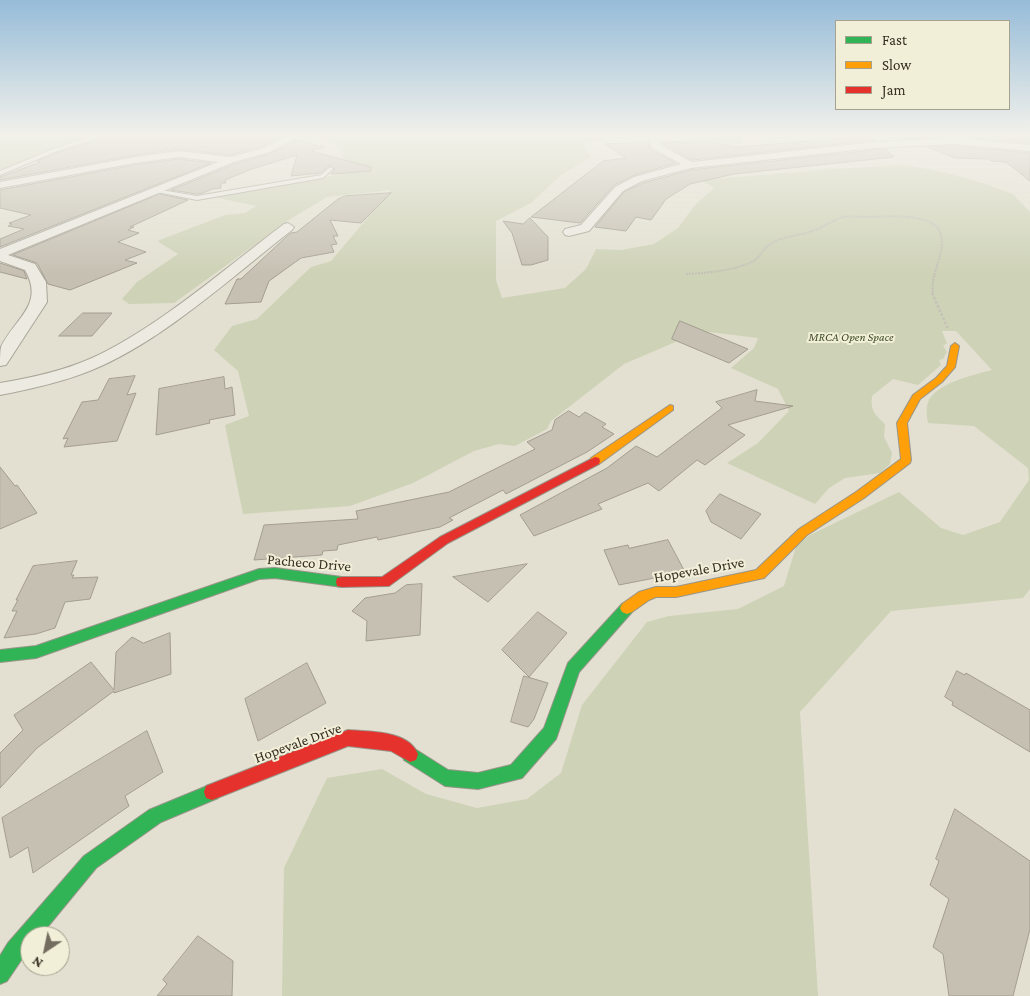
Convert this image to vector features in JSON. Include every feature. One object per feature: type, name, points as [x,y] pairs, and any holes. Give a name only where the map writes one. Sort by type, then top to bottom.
[{"type":"street","points":[[0,185],[19,181]]},
{"type":"street","points":[[0,255],[177,181]]},
{"type":"street","points":[[569,232],[585,228],[619,189],[633,181]]},
{"type":"street","points":[[0,388],[28,384],[75,370],[111,354],[159,324],[288,227]]},
{"type":"street","points":[[0,255],[30,266],[39,282],[39,302],[0,361]]},
{"type":"street","name":"Hopevale Drive","points":[[0,974],[15,950],[90,862],[155,816],[312,751],[348,738],[394,743],[445,778],[478,781],[516,772],[550,733],[573,668],[622,611],[644,596],[656,592],[676,592],[760,574],[803,532],[860,495],[906,460],[902,423],[916,397],[939,380],[951,367],[955,346]]},
{"type":"street","name":"Pacheco Drive","points":[[0,656],[36,652],[259,574],[275,572],[334,582],[384,582],[444,540],[597,460],[670,408]]},
{"type":"lane","points":[[155,190],[197,198],[292,181]]},
{"type":"path","points":[[686,274],[710,272],[751,262],[759,258],[764,249],[771,243],[819,229],[831,221],[843,217],[888,215],[914,218],[934,225],[939,231],[941,248],[933,273],[932,293],[955,346]]},
{"type":"green space","name":"MRCA Open Space","points":[[299,181],[554,181],[531,203],[496,221],[496,280],[502,298],[565,288],[586,269],[596,249],[621,250],[654,244],[678,228],[695,205],[714,188],[703,181],[978,181],[1013,194],[1030,212],[1030,589],[1023,598],[891,611],[800,712],[818,996],[282,996],[284,868],[327,778],[382,769],[426,794],[477,808],[527,799],[561,773],[582,705],[647,622],[669,616],[738,609],[784,586],[796,547],[810,535],[899,492],[941,528],[963,535],[1000,522],[1029,480],[1028,468],[974,426],[928,423],[927,413],[930,399],[935,392],[964,378],[992,370],[956,331],[942,331],[947,344],[943,345],[947,352],[943,359],[939,360],[941,365],[918,385],[893,379],[872,396],[874,412],[885,424],[884,437],[892,453],[890,464],[880,473],[845,478],[829,488],[815,504],[727,463],[758,443],[789,411],[778,389],[731,368],[754,348],[758,338],[701,331],[624,364],[551,421],[547,429],[515,446],[499,444],[474,451],[413,483],[350,506],[243,514],[225,425],[249,416],[238,371],[214,350],[232,326],[257,319],[311,267],[331,261],[391,190],[327,197],[289,220],[174,303],[129,304],[122,299],[137,282],[178,254],[157,241],[225,215],[245,213],[256,206],[214,197]]},
{"type":"building","points":[[46,181],[165,181],[0,247],[0,239],[24,229],[8,226],[12,224],[9,223],[31,215],[0,208],[0,190]]},
{"type":"building","points":[[192,181],[226,183],[221,183],[221,188],[197,194],[171,190]]},
{"type":"building","points":[[577,181],[621,181],[614,185],[580,223],[531,217]]},
{"type":"building","points":[[701,181],[690,184],[666,199],[651,220],[636,217],[626,231],[595,227],[624,192],[643,183]]},
{"type":"building","points":[[391,193],[361,223],[330,220],[338,236],[333,236],[337,244],[331,245],[334,252],[301,258],[269,281],[261,302],[225,304],[237,279],[241,279],[291,233],[297,232],[338,199],[345,196]]},
{"type":"building","points":[[160,194],[188,200],[130,227],[134,227],[128,230],[139,233],[118,242],[146,252],[125,260],[137,263],[70,290],[48,284],[37,263],[13,255]]},
{"type":"building","points":[[530,218],[548,237],[548,260],[531,265],[522,265],[512,233],[503,221],[523,224]]},
{"type":"building","points":[[0,263],[24,271],[27,279],[0,272]]},
{"type":"building","points":[[83,313],[112,313],[92,336],[59,336]]},
{"type":"building","points":[[680,321],[748,349],[729,363],[672,339]]},
{"type":"building","points":[[135,376],[127,395],[136,393],[117,441],[64,447],[68,438],[63,439],[82,402],[98,400],[109,379]]},
{"type":"building","points":[[224,377],[225,389],[232,387],[235,415],[209,420],[210,423],[156,435],[159,389]]},
{"type":"building","points":[[757,390],[755,401],[793,406],[728,425],[745,435],[705,465],[697,460],[659,491],[648,483],[598,504],[602,509],[534,536],[520,515],[607,468],[636,446],[657,457],[722,408],[716,402]]},
{"type":"building","points":[[569,411],[579,417],[585,412],[606,424],[602,427],[614,434],[587,452],[506,494],[503,490],[449,518],[453,520],[440,527],[378,540],[377,537],[338,545],[337,550],[323,551],[322,555],[254,560],[264,525],[358,519],[356,511],[449,492],[535,449],[527,442],[552,430],[555,420]]},
{"type":"building","points":[[0,467],[15,486],[17,485],[37,513],[0,529]]},
{"type":"building","points":[[720,494],[761,514],[741,539],[711,522],[706,511]]},
{"type":"building","points":[[668,540],[685,572],[619,585],[604,550],[628,545],[629,548]]},
{"type":"building","points":[[77,561],[71,575],[74,575],[72,578],[98,577],[90,599],[65,602],[55,628],[36,634],[4,638],[17,611],[12,611],[18,600],[16,600],[33,566]]},
{"type":"building","points":[[527,564],[488,602],[453,577]]},
{"type":"building","points":[[422,584],[420,635],[366,641],[367,621],[352,611],[365,598],[395,593],[406,585]]},
{"type":"building","points":[[538,612],[567,633],[529,677],[502,650]]},
{"type":"building","points":[[170,633],[171,674],[114,693],[114,691],[37,748],[0,788],[0,753],[23,730],[14,715],[91,662],[114,690],[116,652],[132,637],[143,643]]},
{"type":"building","points":[[307,663],[326,703],[258,741],[245,699]]},
{"type":"building","points":[[957,671],[965,675],[966,673],[1030,710],[1030,752],[952,705],[953,702],[945,697]]},
{"type":"building","points":[[524,676],[548,683],[534,719],[528,727],[511,722]]},
{"type":"building","points":[[147,731],[163,772],[125,796],[129,806],[33,873],[28,847],[10,858],[2,818]]},
{"type":"building","points":[[955,809],[1030,861],[1030,929],[1013,996],[949,996],[943,954],[933,947],[949,899],[930,885],[939,861],[936,859]]},
{"type":"building","points":[[198,936],[233,961],[232,996],[157,996],[167,984],[163,980]]},
{"type":"traffic: fast","points":[[0,656],[36,652],[259,574],[275,573],[342,582]]},
{"type":"traffic: fast","points":[[410,754],[445,778],[478,781],[516,772],[550,733],[573,668],[627,608]]},
{"type":"traffic: fast","points":[[0,974],[15,950],[90,862],[155,816],[212,792]]},
{"type":"traffic: slow","points":[[627,608],[644,596],[656,592],[676,592],[760,574],[803,532],[860,495],[906,460],[902,423],[916,397],[939,380],[951,367],[955,346]]},
{"type":"traffic: slow","points":[[595,461],[670,408]]},
{"type":"traffic: jam","points":[[342,582],[384,582],[444,540],[595,461]]},
{"type":"traffic: jam","points":[[212,792],[348,738],[394,743],[410,754]]}]
